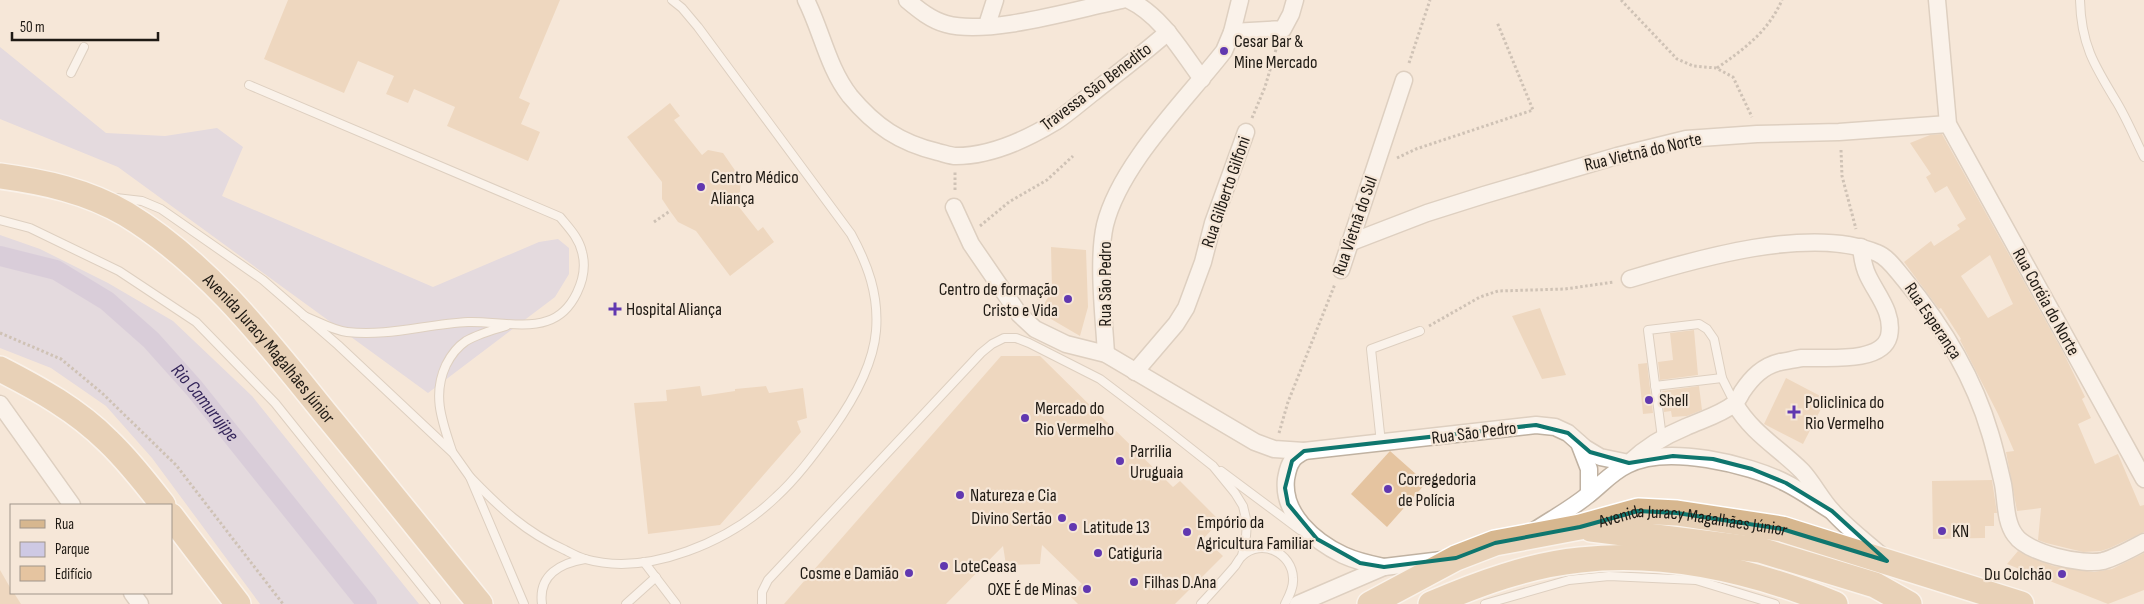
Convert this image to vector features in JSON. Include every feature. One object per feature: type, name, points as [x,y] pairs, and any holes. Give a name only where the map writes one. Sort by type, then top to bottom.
[{"type":"main road","name":"Avenida Juracy Magalhães Júnior","points":[[0,176],[56,186],[88,195],[124,214],[157,235],[191,262],[264,337],[480,604]]},
{"type":"main road","points":[[0,369],[44,392],[108,440],[162,504]]},
{"type":"main road","name":"Avenida Juracy Magalhães Júnior","points":[[1370,604],[1456,558],[1496,543],[1580,527],[1638,511],[1677,513],[1782,529],[2021,604]]},
{"type":"main road","points":[[172,517],[238,604]]},
{"type":"main road","points":[[1580,527],[1760,550],[1875,585],[1909,604]]},
{"type":"main road","name":"Avenida Juracy Magalhães Júnior","points":[[1432,604],[1505,576],[1552,564],[1581,560],[1647,558],[1738,571],[1835,604]]},
{"type":"street","name":"Travessa São Benedito","points":[[806,0],[816,20],[831,64],[851,96],[884,130],[902,141],[955,156],[990,150],[1042,129],[1109,81],[1168,32]]},
{"type":"street","points":[[907,0],[931,18],[947,24],[987,25],[1022,21],[1122,0]]},
{"type":"street","points":[[987,25],[995,0]]},
{"type":"street","points":[[1130,0],[1140,6],[1168,32],[1202,79]]},
{"type":"street","name":"Rua São Pedro","points":[[1240,0],[1232,32],[1224,51],[1131,169],[1115,197],[1105,226],[1102,258],[1106,354],[1241,436],[1274,449],[1304,451],[1536,425],[1555,427],[1568,433],[1590,452],[1600,457],[1628,463]]},
{"type":"street","points":[[1232,32],[1282,29],[1291,14],[1295,0]]},
{"type":"street","points":[[1937,0],[1948,124]]},
{"type":"street","name":"Rua Vietnã do Sul","points":[[1341,270],[1404,80]]},
{"type":"street","name":"Rua Vietnã do Norte","points":[[1349,243],[1427,213],[1617,156],[1686,139],[1757,134],[1839,132],[1948,124]]},
{"type":"street","name":"Rua Coréia do Norte","points":[[1948,124],[2144,480]]},
{"type":"street","name":"Rua Gilberto Gilfoni","points":[[1135,372],[1176,324],[1186,308],[1203,262],[1213,223],[1246,132]]},
{"type":"street","points":[[954,207],[967,238],[1019,314],[1035,329],[1066,344],[1106,354]]},
{"type":"street","name":"Rua Esperança","points":[[1630,279],[1682,264],[1777,245],[1838,243],[1861,247],[1880,254],[1895,269],[1937,321],[1952,344],[1981,405],[1990,433],[2009,520],[2015,535],[2024,544],[2038,550],[2090,563],[2110,558],[2144,542]]},
{"type":"street","points":[[1527,536],[1589,494],[1644,448],[1662,438],[1710,418],[1735,404],[1748,383],[1759,371],[1777,363],[1800,358],[1865,355],[1885,345],[1889,326],[1886,308],[1868,276],[1862,261],[1861,247]]},
{"type":"street","points":[[0,404],[71,504]]},
{"type":"street","points":[[1735,404],[1754,430],[1804,473],[1832,511]]},
{"type":"street","points":[[1579,443],[1588,469],[1589,494]]},
{"type":"street","points":[[1304,451],[1292,461],[1287,473],[1285,488],[1288,504],[1292,511],[1317,539],[1341,554],[1360,563],[1384,567]]},
{"type":"street","points":[[1628,463],[1673,456],[1712,459],[1752,469],[1786,483],[1832,511],[1887,561]]},
{"type":"street","points":[[1298,604],[1384,567],[1456,558]]},
{"type":"lane","points":[[542,604],[541,598],[546,580],[556,569],[568,562],[585,559],[612,562],[644,562],[661,559],[688,551],[750,519],[777,497],[821,445],[856,391],[872,356],[876,331],[876,304],[872,279],[852,234],[698,26],[672,0]]},
{"type":"lane","points":[[2080,0],[2080,23],[2090,57],[2144,157]]},
{"type":"lane","points":[[72,72],[84,47]]},
{"type":"lane","points":[[249,85],[560,217],[578,242],[583,253],[584,269],[580,287],[572,301],[560,313],[548,321],[510,324],[468,322],[368,333],[345,332],[304,316]]},
{"type":"lane","points":[[88,195],[142,202],[161,209],[263,280],[453,452],[470,477],[524,604]]},
{"type":"lane","points":[[0,220],[30,228],[119,271],[196,322],[275,403],[436,604]]},
{"type":"lane","points":[[453,452],[442,422],[438,399],[441,375],[452,354],[465,342],[510,324]]},
{"type":"lane","points":[[1662,438],[1648,330],[1700,324],[1707,329],[1714,339],[1722,378],[1735,404]]},
{"type":"lane","points":[[1381,443],[1371,349],[1420,331]]},
{"type":"lane","points":[[762,604],[762,592],[768,580],[981,353],[992,344],[1004,338],[1016,338],[1029,343],[1100,379],[1292,525],[1317,539]]},
{"type":"lane","points":[[1655,386],[1722,378]]},
{"type":"lane","points":[[1213,466],[1243,506],[1247,523],[1242,556]]},
{"type":"lane","points":[[470,477],[525,528],[552,544],[585,559]]},
{"type":"lane","points":[[1201,604],[1242,556],[1253,550],[1264,548],[1274,550],[1284,556],[1292,567],[1294,580],[1285,604]]},
{"type":"lane","points":[[644,562],[676,604]]},
{"type":"lane","points":[[1486,604],[1569,580],[1609,576],[1696,580],[1775,604]]},
{"type":"lane","points":[[626,604],[656,577]]},
{"type":"path","points":[[1404,80],[1430,0]]},
{"type":"path","points":[[1621,0],[1677,59],[1693,66],[1716,68],[1733,77],[1750,112],[1757,134]]},
{"type":"path","points":[[1716,68],[1759,36],[1772,20],[1782,0]]},
{"type":"path","points":[[1374,168],[1416,149],[1533,110],[1497,22]]},
{"type":"path","name":"Rua Gilberto Gilfoni","points":[[1246,132],[1265,86],[1282,29]]},
{"type":"path","points":[[1839,132],[1842,176],[1861,247]]},
{"type":"path","points":[[954,207],[955,156]]},
{"type":"path","points":[[967,238],[1009,202],[1047,180],[1073,156]]},
{"type":"path","points":[[654,222],[670,211]]},
{"type":"path","name":"Rua Vietnã do Sul","points":[[1274,449],[1288,402],[1341,270]]},
{"type":"path","points":[[1420,331],[1480,297],[1498,292],[1565,289],[1630,279]]},
{"type":"highlighted area","points":[[1536,425],[1568,433],[1590,452],[1629,463],[1673,456],[1713,459],[1752,469],[1786,483],[1832,511],[1887,561],[1782,529],[1677,513],[1638,511],[1580,527],[1495,543],[1456,558],[1384,567],[1360,563],[1317,539],[1288,504],[1285,488],[1292,461],[1304,451]]},
{"type":"green space","points":[[0,47],[106,133],[165,136],[217,128],[243,147],[222,196],[433,287],[539,242],[558,239],[569,248],[569,274],[555,297],[428,393],[118,167],[0,119]]},
{"type":"green space","points":[[0,235],[40,249],[108,283],[173,321],[252,396],[419,604],[260,604],[152,458],[106,406],[51,368],[0,348]]},
{"type":"building","points":[[288,0],[560,0],[519,98],[530,103],[521,124],[540,132],[528,161],[447,126],[455,107],[414,89],[408,103],[386,94],[394,76],[358,61],[344,93],[264,59]]},
{"type":"building","name":"Centro Médico Aliança","points":[[670,103],[680,116],[674,120],[702,155],[708,150],[723,153],[741,179],[740,192],[732,198],[758,231],[763,227],[774,242],[730,276],[696,231],[678,222],[662,199],[662,182],[627,137]]},
{"type":"building","points":[[1942,134],[2063,352],[2085,397],[2082,399],[2091,418],[2078,424],[2095,464],[2118,454],[2140,506],[2144,505],[2144,532],[2101,551],[2083,552],[2038,540],[2041,508],[2017,511],[2006,452],[2014,451],[1998,414],[1961,339],[1941,308],[1939,309],[1904,262],[1931,241],[1934,246],[1960,229],[1957,225],[1966,219],[1947,186],[1935,193],[1926,177],[1931,174],[1910,143],[1930,135]],"holes":[[[1990,255],[2013,304],[1988,318],[1961,276]]]},
{"type":"building","name":"Centro de formação Cristo e Vida","points":[[1051,247],[1086,250],[1088,307],[1080,336],[1039,312],[1052,291]]},
{"type":"building","points":[[1540,308],[1566,375],[1542,379],[1512,316]]},
{"type":"building","points":[[1694,330],[1698,375],[1660,380],[1658,362],[1673,360],[1670,333]]},
{"type":"building","name":"Mercado do Rio Vermelho","points":[[1001,356],[1040,356],[1173,487],[1180,481],[1220,521],[1204,538],[1223,556],[1175,604],[1078,604],[1069,595],[1082,584],[1042,545],[1040,564],[1006,565],[1003,546],[946,604],[784,604]]},
{"type":"building","points":[[1647,363],[1653,413],[1643,414],[1638,364]]},
{"type":"building","name":"Policlinica do Rio Vermelho","points":[[1786,378],[1826,399],[1803,444],[1764,424]]},
{"type":"building","points":[[700,386],[702,396],[735,391],[735,389],[766,386],[769,393],[803,388],[807,418],[797,421],[801,432],[720,525],[648,534],[634,403],[667,401],[666,390]]},
{"type":"building","points":[[1699,386],[1702,410],[1687,416],[1672,417],[1671,411],[1664,412],[1662,391]]},
{"type":"building","name":"Corregedoria de Polícia","points":[[1390,451],[1426,483],[1387,527],[1351,494]]},
{"type":"building","points":[[1992,480],[1997,513],[1994,513],[1994,526],[1985,526],[1985,538],[1933,539],[1932,481]]},
{"type":"building","points":[[2018,551],[2053,566],[2094,572],[2112,569],[2144,553],[2144,590],[2108,604],[2007,564]]},
{"type":"building","points":[[0,570],[10,587],[10,594],[15,594],[21,604],[0,604]]},
{"type":"waterway","name":"Rio Camurujipe","points":[[0,256],[56,270],[107,301],[151,340],[194,388],[367,604]]},
{"type":"place","name":"Cesar Bar & Mine Mercado","points":[[1224,51]]},
{"type":"place","name":"Centro Médico Aliança","points":[[701,187]]},
{"type":"place","name":"Centro de formação Cristo e Vida","points":[[1068,299]]},
{"type":"place","name":"Hospital Aliança","points":[[615,309]]},
{"type":"place","name":"Shell","points":[[1649,400]]},
{"type":"place","name":"Policlinica do Rio Vermelho","points":[[1794,412]]},
{"type":"place","name":"Mercado do Rio Vermelho","points":[[1025,418]]},
{"type":"place","name":"Parrilia Uruguaia","points":[[1120,461]]},
{"type":"place","name":"Corregedoria de Polícia","points":[[1388,489]]},
{"type":"place","name":"Natureza e Cia","points":[[960,495]]},
{"type":"place","name":"Divino Sertão","points":[[1062,518]]},
{"type":"place","name":"Latitude 13","points":[[1073,527]]},
{"type":"place","name":"KN","points":[[1942,531]]},
{"type":"place","name":"Empório da Agricultura Familiar","points":[[1187,532]]},
{"type":"place","name":"Catiguria","points":[[1098,553]]},
{"type":"place","name":"LoteCeasa","points":[[944,566]]},
{"type":"place","name":"Cosme e Damião","points":[[909,573]]},
{"type":"place","name":"Du Colchão","points":[[2062,574]]},
{"type":"place","name":"Filhas D.Ana","points":[[1134,582]]},
{"type":"place","name":"OXE É de Minas","points":[[1087,589]]}]
